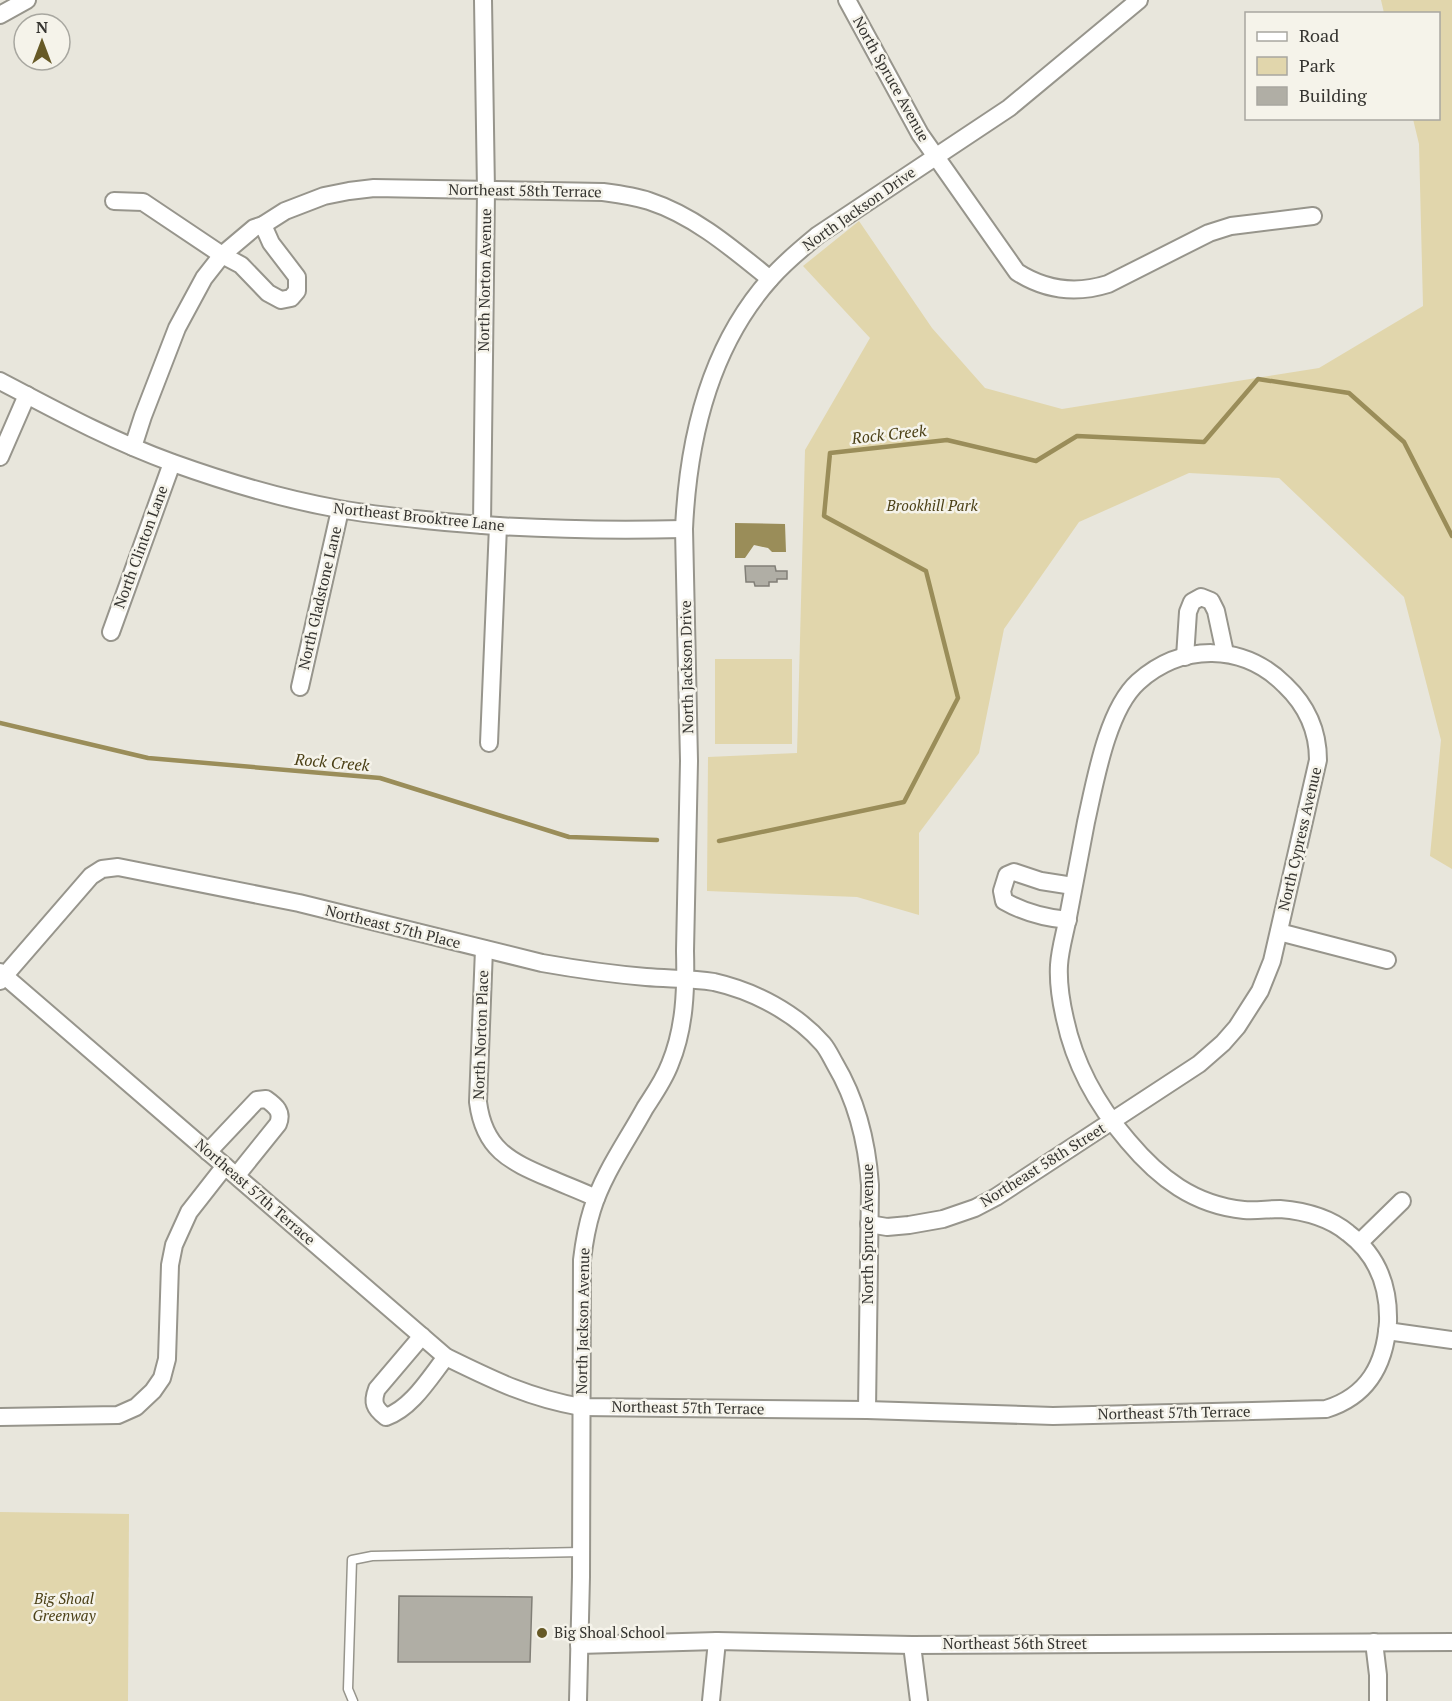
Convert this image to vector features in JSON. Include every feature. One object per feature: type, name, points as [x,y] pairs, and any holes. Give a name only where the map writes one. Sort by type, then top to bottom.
[{"type":"street","points":[[0,15],[27,0]]},
{"type":"street","name":"North Norton Avenue","points":[[483,0],[490,526],[489,743]]},
{"type":"street","name":"North Spruce Avenue","points":[[847,0],[920,134],[936,157]]},
{"type":"street","name":"North Jackson Drive","points":[[687,856],[689,761],[685,493],[702,404],[712,375],[728,341],[744,313],[770,279],[818,235],[1009,108],[1139,0]]},
{"type":"street","points":[[936,157],[1017,272],[1045,286],[1066,290],[1087,289],[1108,284],[1209,233],[1231,226],[1313,216]]},
{"type":"street","name":"Northeast 58th Terrace","points":[[133,447],[177,328],[204,278],[222,255],[254,228],[285,211],[324,196],[374,188],[603,192],[624,195],[649,201],[671,210],[734,249],[770,279]]},
{"type":"street","points":[[114,201],[143,202],[222,255],[241,265],[268,293],[281,300],[291,298],[297,291],[297,277],[271,243],[263,225]]},
{"type":"street","name":"Northeast Brooktree Lane","points":[[0,381],[87,427],[172,463],[277,496],[340,510],[490,526],[583,530],[684,529]]},
{"type":"street","points":[[0,458],[27,395]]},
{"type":"street","name":"North Clinton Lane","points":[[111,632],[172,463]]},
{"type":"street","name":"North Gladstone Lane","points":[[300,687],[340,510]]},
{"type":"street","points":[[1185,657],[1188,612],[1192,602],[1201,597],[1211,601],[1216,611],[1225,653]]},
{"type":"street","name":"North Cypress Avenue","points":[[1205,653],[1225,653],[1258,663],[1275,674],[1302,704],[1314,731],[1317,760],[1272,961],[1250,1010],[1230,1035],[1199,1064],[1111,1122],[1098,1103],[1080,1068],[1071,1042],[1060,990],[1059,963],[1098,766],[1118,708],[1138,682],[1165,664],[1185,657],[1205,653]]},
{"type":"street","name":"North Jackson Avenue","points":[[578,1701],[582,1260],[586,1228],[605,1179],[670,1065],[678,1038],[684,1011],[686,978],[687,856]]},
{"type":"street","name":"Northeast 57th Place","points":[[2,976],[92,876],[102,869],[118,867],[299,903],[542,963],[644,977],[686,978]]},
{"type":"street","points":[[1068,920],[1045,918],[1020,910],[1004,901],[1003,883],[1007,875],[1014,872],[1041,881],[1073,886]]},
{"type":"street","name":"North Cypress Avenue","points":[[1279,932],[1387,960]]},
{"type":"street","name":"North Norton Place","points":[[484,950],[478,1102],[479,1113],[487,1133],[500,1150],[516,1164],[596,1198]]},
{"type":"street","name":"Northeast 57th Terrace","points":[[2,976],[446,1357],[523,1393],[559,1403],[581,1407],[867,1410],[1053,1416],[1326,1409],[1345,1402],[1361,1390],[1379,1367],[1385,1348],[1387,1292],[1372,1256],[1360,1242]]},
{"type":"street","name":"North Spruce Avenue","points":[[686,978],[714,982],[755,995],[801,1023],[824,1045],[849,1091],[861,1128],[869,1166],[867,1410]]},
{"type":"street","points":[[0,1417],[118,1415],[136,1407],[153,1391],[162,1378],[167,1359],[170,1265],[174,1245],[189,1212],[278,1124],[280,1112],[266,1099],[256,1100],[208,1152]]},
{"type":"street","name":"Northeast 58th Street","points":[[869,1224],[887,1227],[909,1226],[943,1219],[975,1208],[996,1197],[1111,1122],[1146,1162],[1181,1190],[1224,1207],[1303,1212],[1324,1219],[1345,1230],[1360,1242]]},
{"type":"street","points":[[1360,1242],[1402,1201]]},
{"type":"street","points":[[1387,1331],[1452,1340]]},
{"type":"street","points":[[422,1336],[377,1389],[373,1400],[380,1412],[386,1417],[395,1414],[414,1397],[446,1357]]},
{"type":"street","points":[[711,1701],[717,1641]]},
{"type":"street","name":"Northeast 56th Street","points":[[579,1645],[717,1641],[912,1645],[1452,1642]]},
{"type":"street","points":[[1374,1642],[1378,1701]]},
{"type":"street","points":[[912,1645],[920,1701]]},
{"type":"lane","points":[[353,1701],[348,1689],[352,1560],[372,1556],[581,1552]]},
{"type":"green space","name":"Brookhill Park","points":[[1381,0],[1452,0],[1452,869],[1430,856],[1441,740],[1404,597],[1279,478],[1189,473],[1079,522],[1004,629],[979,753],[919,833],[919,915],[857,897],[707,891],[708,757],[797,753],[805,450],[870,338],[803,266],[859,221],[932,328],[985,388],[1062,409],[1319,368],[1423,306],[1419,144],[1413,120],[1440,120],[1440,12],[1384,12]]},
{"type":"green space","points":[[715,659],[792,659],[792,744],[715,744]]},
{"type":"green space","name":"Big Shoal Greenway","points":[[0,1512],[129,1514],[128,1701],[0,1701]]},
{"type":"shaded area","points":[[735,523],[785,524],[786,552],[772,552],[768,548],[754,545],[745,558],[735,558]]},
{"type":"building","points":[[745,566],[775,566],[776,571],[787,571],[787,579],[769,582],[769,586],[755,586],[754,582],[746,582]]},
{"type":"building","points":[[399,1596],[532,1597],[530,1662],[398,1662]]},
{"type":"waterway","name":"Rock Creek","points":[[719,841],[904,802],[958,698],[926,571],[824,516],[830,453],[947,440],[1036,461],[1077,436],[1204,442],[1258,379],[1349,393],[1404,442],[1452,536]]},
{"type":"waterway","name":"Rock Creek","points":[[0,723],[148,758],[380,778],[569,837],[657,840]]},
{"type":"place","name":"Big Shoal School","points":[[542,1633]]}]
